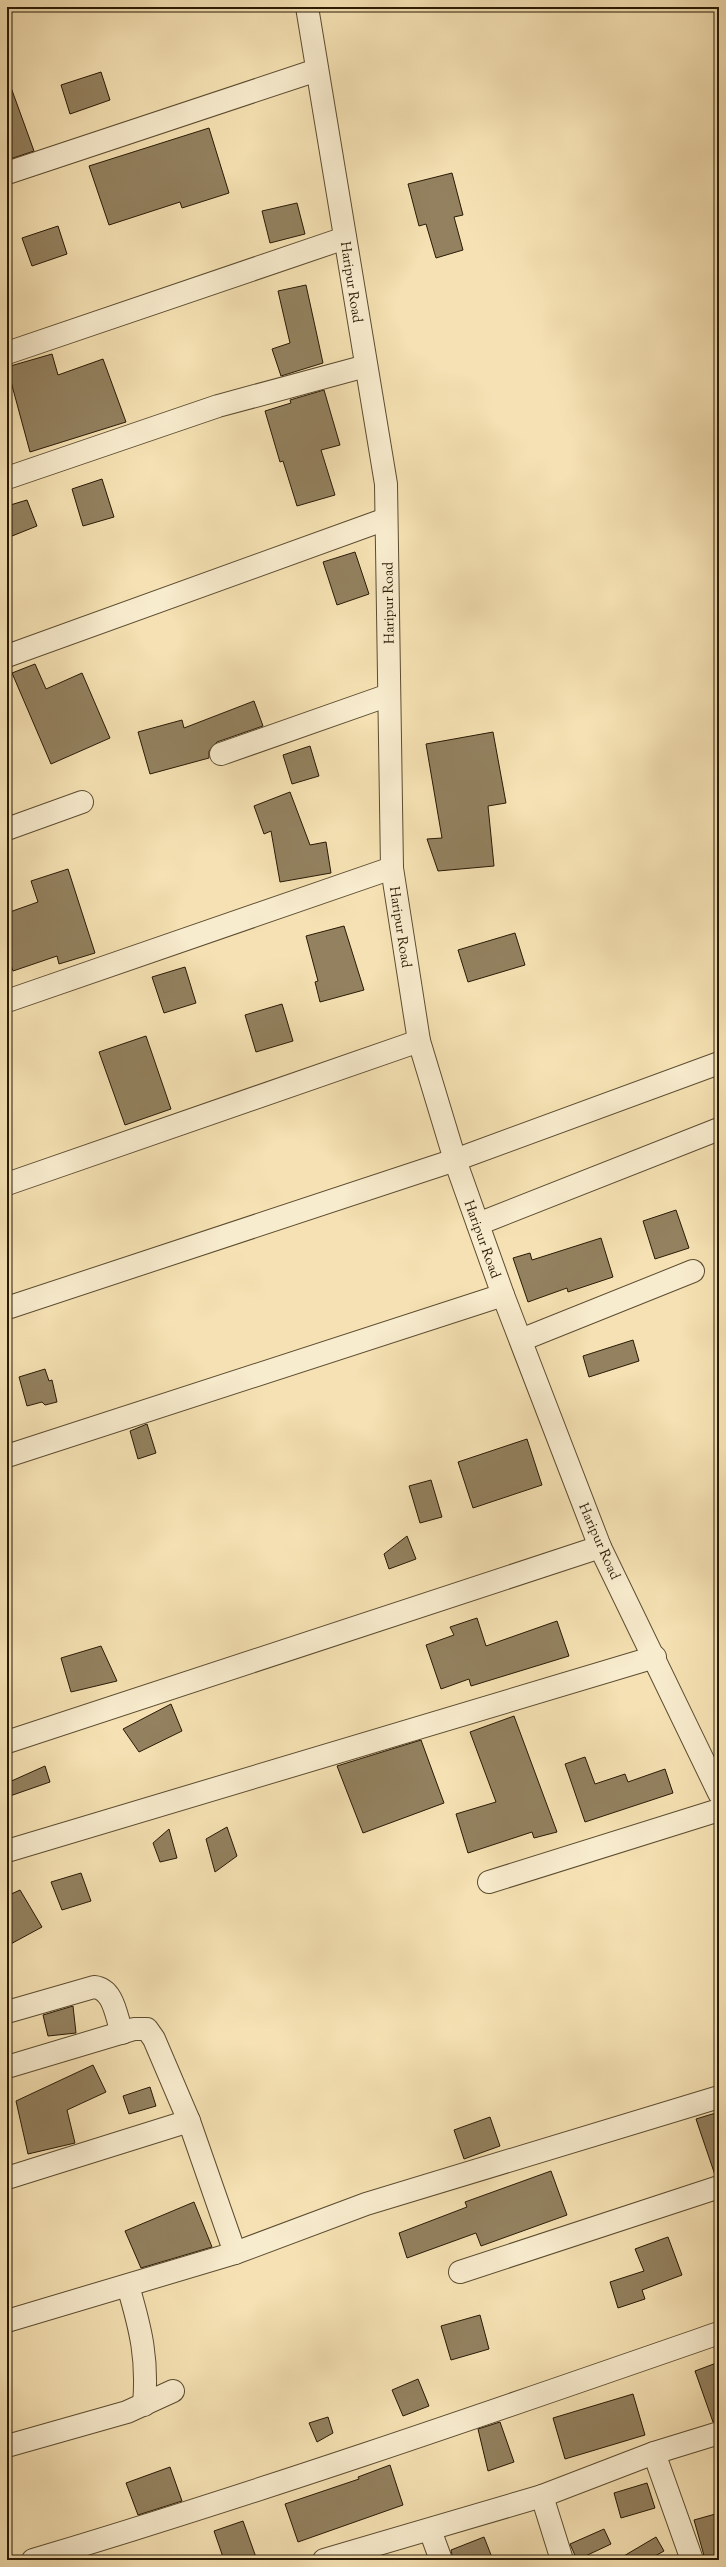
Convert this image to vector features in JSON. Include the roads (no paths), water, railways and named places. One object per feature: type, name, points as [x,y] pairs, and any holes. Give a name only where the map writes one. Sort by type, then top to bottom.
[{"type":"street","name":"Haripur Road","points":[[307,7],[344,238],[386,484],[392,868],[419,1041],[455,1160],[503,1295],[600,1547],[655,1657],[719,1793]]},
{"type":"street","points":[[7,173],[317,70]]},
{"type":"street","points":[[7,353],[344,238]]},
{"type":"street","points":[[7,478],[218,406],[366,366]]},
{"type":"street","points":[[7,656],[386,519]]},
{"type":"street","points":[[221,754],[389,695]]},
{"type":"street","points":[[7,829],[82,802]]},
{"type":"street","points":[[7,1001],[392,868]]},
{"type":"street","points":[[7,1184],[419,1041]]},
{"type":"street","points":[[7,1308],[455,1160],[719,1063]]},
{"type":"street","points":[[478,1224],[719,1129]]},
{"type":"street","points":[[521,1340],[693,1271]]},
{"type":"street","points":[[7,1456],[503,1295]]},
{"type":"street","points":[[7,1742],[600,1547]]},
{"type":"street","points":[[7,1851],[655,1657]]},
{"type":"street","points":[[489,1882],[719,1810]]},
{"type":"street","points":[[7,2012],[94,1987],[102,1988],[108,1993],[122,2033]]},
{"type":"street","points":[[7,2067],[122,2033],[147,2029],[154,2039],[189,2121],[235,2253]]},
{"type":"street","points":[[7,2321],[235,2253],[366,2204],[719,2097]]},
{"type":"street","points":[[7,2178],[189,2121]]},
{"type":"street","points":[[460,2272],[719,2187]]},
{"type":"street","points":[[128,2286],[140,2327],[147,2374],[144,2404]]},
{"type":"street","points":[[33,2560],[199,2510],[398,2445],[719,2333]]},
{"type":"street","points":[[7,2446],[127,2412],[173,2391]]},
{"type":"street","points":[[326,2560],[542,2496],[654,2453],[719,2433]]},
{"type":"street","points":[[654,2453],[692,2560]]},
{"type":"street","points":[[542,2496],[562,2560]]},
{"type":"street","points":[[430,2530],[441,2560]]}]
